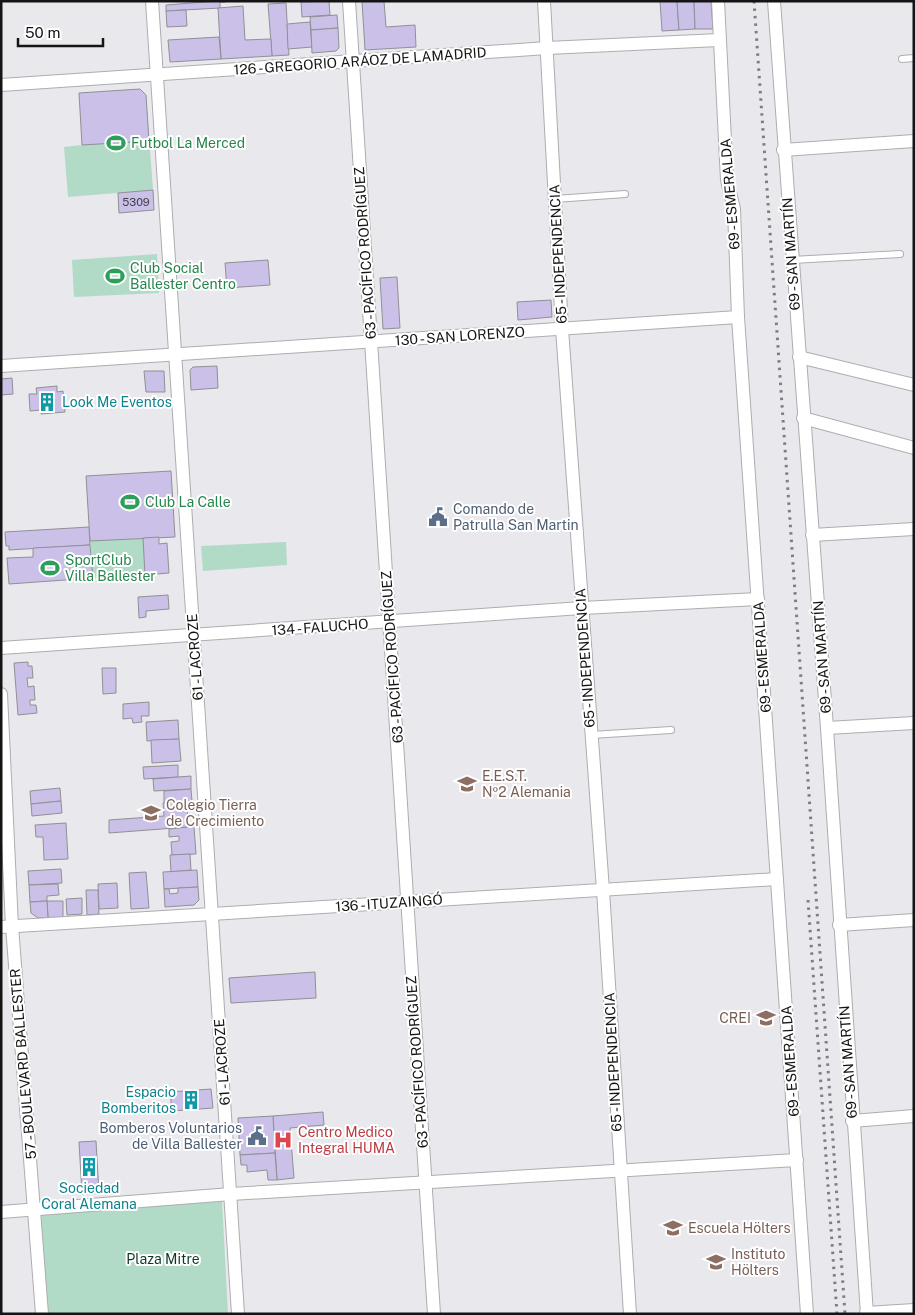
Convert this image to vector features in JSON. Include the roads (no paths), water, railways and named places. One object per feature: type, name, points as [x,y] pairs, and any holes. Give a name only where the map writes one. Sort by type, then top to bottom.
[{"type":"street","name":"61 - LACROZE","points":[[152,1],[238,1314]]},
{"type":"street","name":"63 - PACÍFICO RODRÍGUEZ","points":[[349,1],[434,1314]]},
{"type":"street","name":"65 - INDEPENDENCIA","points":[[544,1],[562,329],[590,736],[603,890],[619,1171],[630,1314]]},
{"type":"street","name":"69 - ESMERALDA","points":[[718,1],[727,180],[734,209],[738,317],[807,1314]]},
{"type":"street","points":[[723,1],[734,209]]},
{"type":"street","name":"69 - SAN MARTÍN","points":[[774,1],[783,150],[827,728],[866,1314]]},
{"type":"street","name":"126 - GREGORIO ARÁOZ DE LAMADRID","points":[[1,85],[156,76],[547,48],[719,40]]},
{"type":"street","points":[[783,150],[914,141]]},
{"type":"street","name":"130 - SAN LORENZO","points":[[1,366],[371,343],[738,317]]},
{"type":"street","points":[[799,357],[914,385]]},
{"type":"street","points":[[803,418],[914,448]]},
{"type":"street","points":[[812,535],[914,529]]},
{"type":"street","name":"134 - FALUCHO","points":[[1,648],[390,623],[582,608],[758,598]]},
{"type":"street","name":"57 - BOULEVARD BALLESTER","points":[[1,694],[7,926],[35,1209],[42,1314]]},
{"type":"street","points":[[827,728],[914,723]]},
{"type":"street","name":"136 - ITUZAINGÓ","points":[[7,926],[777,879]]},
{"type":"street","points":[[839,925],[914,920]]},
{"type":"street","points":[[852,1121],[914,1116]]},
{"type":"street","points":[[1,1212],[230,1194],[797,1160]]},
{"type":"street","points":[[866,1314],[914,1310]]},
{"type":"lane","points":[[902,59],[914,58]]},
{"type":"lane","points":[[555,199],[625,194]]},
{"type":"lane","points":[[792,260],[900,254]]},
{"type":"lane","points":[[590,736],[671,730]]},
{"type":"railway","points":[[754,1],[845,1314]]},
{"type":"railway","points":[[808,900],[837,1314]]},
{"type":"place","name":"Futbol La Merced","points":[[116,143]]},
{"type":"place","name":"Club Social Ballester Centro","points":[[115,276]]},
{"type":"place","name":"Look Me Eventos","points":[[47,402]]},
{"type":"place","name":"Club La Calle","points":[[130,502]]},
{"type":"place","name":"Comando de Patrulla San Martin","points":[[438,517]]},
{"type":"place","name":"SportClub Villa Ballester","points":[[50,568]]},
{"type":"place","name":"E.E.S.T. Nº2 Alemania","points":[[467,784]]},
{"type":"place","name":"Colegio Tierra de Crecimiento","points":[[151,813]]},
{"type":"place","name":"CREI","points":[[766,1018]]},
{"type":"place","name":"Espacio Bomberitos","points":[[191,1100]]},
{"type":"place","name":"Bomberos Voluntarios de Villa Ballester","points":[[257,1136]]},
{"type":"place","name":"Centro Medico Integral HUMA","points":[[283,1140]]},
{"type":"place","name":"Sociedad Coral Alemana","points":[[89,1167]]},
{"type":"place","name":"Escuela Hölters","points":[[673,1228]]},
{"type":"place","name":"Instituto Hölters","points":[[716,1262]]},
{"type":"park label","name":"Plaza Mitre","points":[[163,1259]]}]
